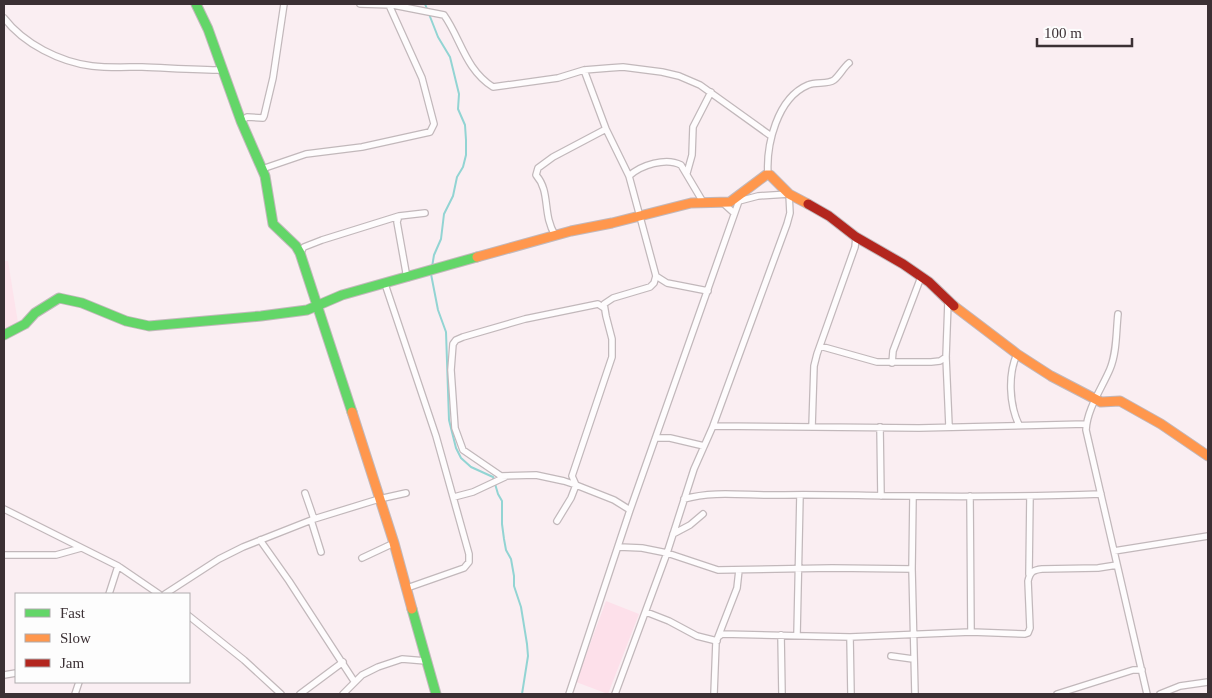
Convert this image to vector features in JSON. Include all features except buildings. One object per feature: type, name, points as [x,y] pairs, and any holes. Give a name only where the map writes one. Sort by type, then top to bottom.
[{"type":"street","points":[[196,4],[208,28],[241,121],[265,176],[273,224],[296,246],[300,254],[394,543],[436,694]]},
{"type":"street","points":[[241,121],[247,117],[262,118],[264,116],[273,78],[284,4]]},
{"type":"street","points":[[360,4],[389,5],[427,10],[444,15],[452,27],[468,62],[493,87],[558,78],[584,70],[623,67],[662,72],[685,78],[711,92],[771,136]]},
{"type":"street","points":[[262,169],[306,154],[362,147],[430,132],[434,124],[422,78],[389,5]]},
{"type":"street","points":[[4,18],[11,28],[41,49],[57,57],[80,64],[102,67],[223,70]]},
{"type":"street","points":[[768,175],[771,136],[784,106],[801,88],[815,82],[834,80],[849,63]]},
{"type":"street","points":[[576,485],[573,481],[572,473],[612,357],[612,339],[604,304],[613,298],[650,287],[654,283],[656,276],[629,176],[606,129],[584,70]]},
{"type":"street","points":[[687,173],[692,154],[693,127],[711,92]]},
{"type":"street","points":[[555,235],[549,224],[544,186],[536,175],[537,170],[553,158],[606,129]]},
{"type":"street","points":[[629,176],[640,167],[676,162],[687,173],[703,202]]},
{"type":"street","points":[[768,175],[772,176],[789,194],[829,216],[856,237],[929,282],[948,302],[1017,354],[1051,376],[1101,402],[1120,401],[1161,424],[1208,456]]},
{"type":"street","points":[[568,694],[734,213],[740,198],[756,181],[768,175]]},
{"type":"street","points":[[4,335],[25,324],[35,313],[59,298],[78,302],[126,322],[149,326],[296,312],[307,310],[342,295],[555,235],[675,206],[703,202],[723,203],[740,198],[789,194]]},
{"type":"street","points":[[615,694],[667,553],[694,469],[713,426],[787,224],[790,214],[789,194]]},
{"type":"street","points":[[723,203],[734,213]]},
{"type":"street","points":[[300,254],[304,248],[311,244],[400,216],[425,213]]},
{"type":"street","points":[[400,216],[396,222],[407,278]]},
{"type":"street","points":[[812,427],[814,366],[855,247],[856,237]]},
{"type":"street","points":[[656,276],[667,284],[708,291]]},
{"type":"street","points":[[892,363],[893,351],[921,277]]},
{"type":"street","points":[[385,284],[436,436],[467,542],[469,558],[468,565],[458,571],[406,588]]},
{"type":"street","points":[[948,302],[946,357],[949,426]]},
{"type":"street","points":[[604,308],[598,304],[525,319],[466,336],[454,342],[451,370],[455,422],[459,442],[463,450],[498,475],[505,477],[536,475],[564,480],[614,500],[630,510]]},
{"type":"street","points":[[1118,314],[1115,354],[1086,424],[1088,444],[1147,694]]},
{"type":"street","points":[[820,346],[877,362],[940,361],[946,357]]},
{"type":"street","points":[[1017,354],[1011,375],[1014,410],[1019,424]]},
{"type":"street","points":[[713,426],[994,427],[1019,424],[1086,424]]},
{"type":"street","points":[[880,427],[881,496]]},
{"type":"street","points":[[656,438],[670,438],[704,446]]},
{"type":"street","points":[[454,497],[473,492],[505,477]]},
{"type":"street","points":[[557,521],[576,485]]},
{"type":"street","points":[[305,493],[321,552]]},
{"type":"street","points":[[167,593],[219,559],[260,540],[313,520],[379,499],[406,493]]},
{"type":"street","points":[[684,499],[704,495],[1030,496],[1101,494]]},
{"type":"street","points":[[797,635],[800,495]]},
{"type":"street","points":[[913,496],[912,635],[915,694]]},
{"type":"street","points":[[970,496],[971,632]]},
{"type":"street","points":[[646,612],[669,620],[698,636],[717,639],[724,634],[850,637],[971,632],[1013,635],[1028,633],[1030,628],[1028,581],[1030,496]]},
{"type":"street","points":[[4,509],[118,566],[158,593]]},
{"type":"street","points":[[673,534],[690,525],[703,514]]},
{"type":"street","points":[[1114,551],[1208,536]]},
{"type":"street","points":[[260,540],[294,588],[354,681]]},
{"type":"street","points":[[362,558],[394,543]]},
{"type":"street","points":[[619,547],[642,548],[667,553],[714,569],[912,569]]},
{"type":"street","points":[[4,555],[56,555],[81,548]]},
{"type":"street","points":[[1029,574],[1034,570],[1042,568],[1098,568],[1117,565]]},
{"type":"street","points":[[109,593],[118,566]]},
{"type":"street","points":[[714,694],[717,639],[738,588],[739,570]]},
{"type":"street","points":[[190,617],[244,660],[278,693]]},
{"type":"street","points":[[781,636],[782,694]]},
{"type":"street","points":[[850,637],[850,694]]},
{"type":"street","points":[[891,656],[913,659]]},
{"type":"street","points":[[343,694],[354,681],[369,670],[398,660],[426,661]]},
{"type":"street","points":[[300,694],[343,662]]},
{"type":"street","points":[[1057,694],[1125,672],[1142,670]]},
{"type":"street","points":[[1160,694],[1180,686],[1208,682]]},
{"type":"shaded area","points":[[4,261],[8,261],[19,329],[4,331]]},
{"type":"shaded area","points":[[606,601],[639,614],[608,694],[576,682]]},
{"type":"waterway","points":[[425,4],[427,9]]},
{"type":"waterway","points":[[429,14],[438,37],[450,57],[459,94],[458,109],[465,125],[466,140],[466,155],[463,167],[457,177],[453,196],[444,214],[441,239],[434,255],[432,267]]},
{"type":"waterway","points":[[431,274],[438,310],[446,332],[449,420],[456,448],[461,458],[471,467],[493,477],[502,501],[504,539],[506,550],[511,559],[514,586],[521,607],[527,644],[528,656],[522,694]]},
{"type":"traffic: fast","points":[[196,4],[208,29],[241,121],[265,176],[273,224],[296,246],[300,253],[352,412]]},
{"type":"traffic: fast","points":[[4,335],[25,324],[35,313],[59,298],[82,303],[126,321],[149,326],[261,316],[307,310],[342,295],[477,257]]},
{"type":"traffic: fast","points":[[412,609],[436,694]]},
{"type":"traffic: slow","points":[[477,257],[571,231],[612,223],[691,203],[730,202],[766,175],[770,175],[789,194],[808,204]]},
{"type":"traffic: slow","points":[[954,306],[1017,354],[1051,376],[1101,402],[1120,401],[1161,424],[1208,456]]},
{"type":"traffic: slow","points":[[352,412],[394,543],[412,609]]},
{"type":"traffic: jam","points":[[808,204],[829,216],[856,237],[903,264],[929,282],[954,306]]}]
